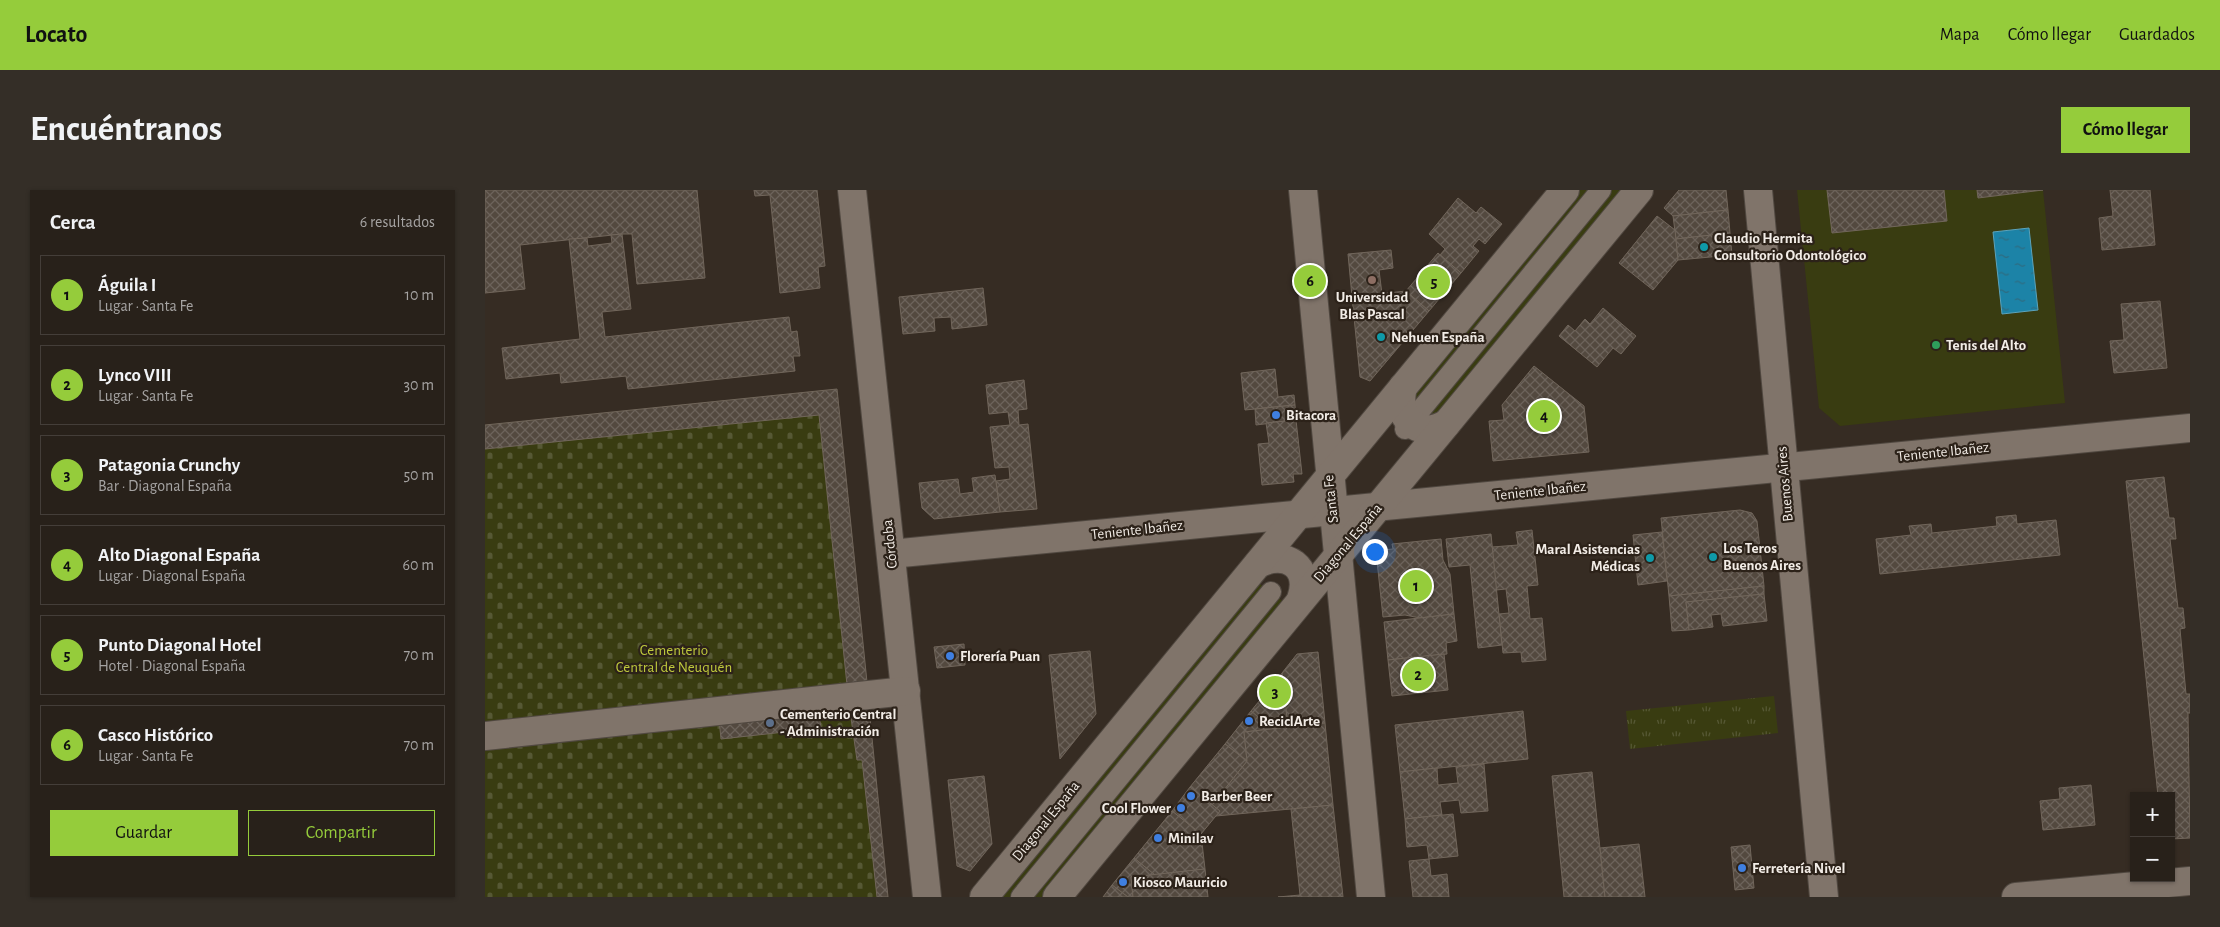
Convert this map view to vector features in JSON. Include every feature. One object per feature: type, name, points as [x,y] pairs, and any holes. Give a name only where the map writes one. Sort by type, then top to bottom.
[{"type":"street","name":"Córdoba","points":[[852,190],[927,897]]},
{"type":"street","name":"Santa Fe","points":[[1303,190],[1329,477],[1371,897]]},
{"type":"street","name":"Diagonal España","points":[[990,893],[1565,190]]},
{"type":"street","points":[[1408,426],[1601,190]]},
{"type":"street","name":"Diagonal España","points":[[1057,897],[1639,190]]},
{"type":"street","name":"Buenos Aires","points":[[1758,190],[1824,897]]},
{"type":"street","points":[[1403,387],[1401,403],[1408,426]]},
{"type":"street","points":[[1408,426],[1432,430],[1446,424]]},
{"type":"street","name":"Teniente Ibañez","points":[[891,554],[2190,428]]},
{"type":"street","points":[[1258,564],[1275,558],[1291,561],[1302,574],[1304,587],[1301,599]]},
{"type":"street","points":[[1021,897],[1271,592]]},
{"type":"street","points":[[485,736],[905,691]]},
{"type":"street","points":[[2016,897],[2190,881]]},
{"type":"green space","points":[[1578,190],[1625,190],[1420,440],[1390,418]]},
{"type":"green space","name":"Tenis del Alto","points":[[1797,190],[2043,190],[2065,403],[1840,426],[1819,408]]},
{"type":"green space","name":"Cementerio Central de Neuquén","points":[[837,389],[862,683],[888,897],[485,897],[485,425]]},
{"type":"green space","points":[[1256,581],[1285,603],[1045,897],[997,897]]},
{"type":"green space","points":[[1774,696],[1778,733],[1630,749],[1626,711]]},
{"type":"water","points":[[2029,228],[2038,310],[2002,314],[1993,232]]},
{"type":"building","points":[[485,190],[697,190],[705,278],[637,284],[632,234],[622,234],[520,245],[525,289],[485,293]]},
{"type":"building","points":[[754,190],[817,190],[825,266],[818,267],[820,288],[780,293],[770,195],[755,196]]},
{"type":"building","points":[[1679,190],[1726,190],[1728,210],[1673,216],[1664,208]]},
{"type":"building","points":[[1827,190],[1944,190],[1947,221],[1832,233]]},
{"type":"building","points":[[1977,190],[2043,190],[1978,198]]},
{"type":"building","points":[[2110,190],[2150,190],[2155,245],[2102,250],[2099,218],[2113,216]]},
{"type":"building","points":[[1458,198],[1476,213],[1481,207],[1502,224],[1485,244],[1479,239],[1473,246],[1479,251],[1461,273],[1440,255],[1445,249],[1429,234]]},
{"type":"building","points":[[1728,210],[1730,233],[1676,239],[1673,216]]},
{"type":"building","points":[[1657,216],[1675,230],[1678,260],[1653,290],[1619,263]]},
{"type":"building","name":"Claudio Hermita Consultorio Odontológico","points":[[1730,233],[1732,255],[1678,260],[1676,239]]},
{"type":"building","points":[[622,234],[631,309],[602,312],[605,337],[789,317],[791,332],[797,331],[800,356],[793,356],[795,371],[628,389],[626,376],[561,383],[560,373],[506,379],[502,348],[580,339],[569,239],[587,238],[588,246],[612,243],[611,235]]},
{"type":"building","name":"Universidad Blas Pascal","points":[[1391,250],[1393,268],[1379,270],[1382,294],[1352,297],[1348,254]]},
{"type":"building","points":[[1438,253],[1461,273],[1429,311],[1406,291]]},
{"type":"building","points":[[983,288],[987,325],[952,329],[951,317],[934,318],[935,331],[903,334],[899,297]]},
{"type":"building","name":"Nehuen España","points":[[1406,291],[1429,311],[1370,381],[1360,377],[1352,297]]},
{"type":"building","points":[[2160,301],[2167,368],[2114,373],[2110,341],[2124,340],[2121,304]]},
{"type":"building","points":[[1603,308],[1636,336],[1621,354],[1613,348],[1597,367],[1559,336],[1568,325],[1575,331],[1585,319],[1590,324]]},
{"type":"building","points":[[1534,366],[1584,406],[1589,452],[1493,461],[1489,421],[1504,420],[1502,405]]},
{"type":"building","points":[[1275,369],[1278,397],[1294,395],[1295,405],[1245,410],[1241,373]]},
{"type":"building","points":[[1024,380],[1027,409],[1018,410],[1019,425],[1028,424],[1037,509],[1000,512],[996,481],[1010,479],[1009,467],[995,468],[990,427],[1010,425],[1008,412],[989,414],[986,385]]},
{"type":"building","points":[[837,389],[867,682],[847,685],[819,415],[485,449],[485,425]]},
{"type":"building","name":"Bitacora","points":[[1295,405],[1296,420],[1256,425],[1255,409]]},
{"type":"building","points":[[1296,420],[1302,474],[1293,474],[1294,482],[1262,485],[1258,444],[1269,443],[1266,423]]},
{"type":"building","points":[[995,475],[1000,512],[934,519],[922,508],[919,483],[958,479],[960,494],[974,492],[972,478]]},
{"type":"building","points":[[2164,477],[2169,518],[2174,518],[2176,539],[2170,539],[2178,608],[2183,608],[2185,628],[2180,629],[2186,694],[2190,694],[2190,713],[2188,713],[2190,838],[2175,839],[2175,792],[2158,792],[2126,481]]},
{"type":"building","name":"Los Teros Buenos Aires","points":[[1740,510],[1752,513],[1757,521],[1764,586],[1669,596],[1661,518]]},
{"type":"building","points":[[2016,515],[2017,524],[2056,520],[2060,555],[1880,574],[1876,539],[1911,535],[1909,526],[1931,524],[1932,533],[1997,526],[1996,517]]},
{"type":"building","points":[[1532,530],[1538,585],[1527,586],[1530,619],[1542,618],[1546,660],[1522,662],[1521,652],[1503,653],[1499,614],[1509,613],[1506,589],[1496,590],[1492,547],[1518,545],[1516,532]]},
{"type":"building","name":"Maral Asistencias Médicas","points":[[1662,532],[1667,581],[1638,585],[1633,535]]},
{"type":"building","points":[[1491,534],[1502,645],[1478,648],[1470,565],[1449,567],[1446,539]]},
{"type":"building","points":[[1441,539],[1443,560],[1450,574],[1454,614],[1420,618],[1405,615],[1383,617],[1377,561],[1382,561],[1382,550],[1393,549],[1392,544]]},
{"type":"building","points":[[1764,586],[1764,594],[1686,602],[1689,630],[1672,631],[1669,596]]},
{"type":"building","points":[[1764,594],[1767,621],[1723,626],[1721,614],[1711,615],[1713,627],[1689,630],[1686,602]]},
{"type":"building","points":[[1454,614],[1457,641],[1446,643],[1447,654],[1388,660],[1384,622]]},
{"type":"building","name":"Florería Puan","points":[[964,644],[965,665],[937,668],[934,647]]},
{"type":"building","points":[[1090,651],[1096,714],[1060,759],[1049,655]]},
{"type":"building","points":[[1318,652],[1325,723],[1288,727],[1282,673],[1297,654]]},
{"type":"building","points":[[1444,654],[1448,690],[1392,696],[1388,660]]},
{"type":"building","points":[[1282,673],[1288,727],[1272,729],[1251,711]]},
{"type":"building","name":"Cementerio Central - Administración","points":[[818,708],[821,728],[721,739],[719,719]]},
{"type":"building","points":[[869,708],[888,897],[877,897],[862,760],[857,760],[850,711]]},
{"type":"building","points":[[1251,711],[1272,729],[1244,732],[1247,761],[1225,744]]},
{"type":"building","points":[[1523,711],[1528,759],[1400,772],[1395,725]]},
{"type":"building","points":[[1325,723],[1333,805],[1216,816],[1220,811],[1212,805],[1247,761],[1244,732]]},
{"type":"building","points":[[1225,744],[1247,761],[1212,805],[1190,787]]},
{"type":"building","points":[[1484,764],[1488,811],[1461,813],[1459,800],[1440,802],[1442,815],[1405,819],[1400,772],[1437,768],[1438,785],[1458,783],[1456,767]]},
{"type":"building","points":[[1592,772],[1605,897],[1564,897],[1552,776]]},
{"type":"building","points":[[984,776],[992,844],[970,871],[957,866],[948,780]]},
{"type":"building","points":[[2091,785],[2095,825],[2043,830],[2040,801],[2060,799],[2059,788]]},
{"type":"building","points":[[1190,787],[1220,811],[1201,834],[1172,811]]},
{"type":"building","points":[[1333,805],[1343,897],[1278,897],[1300,895],[1291,809]]},
{"type":"building","points":[[1172,811],[1201,834],[1205,869],[1155,875],[1134,858]]},
{"type":"building","points":[[1453,814],[1458,856],[1429,859],[1427,845],[1407,847],[1405,819]]},
{"type":"building","points":[[1639,844],[1645,897],[1605,897],[1600,848]]},
{"type":"building","name":"Ferretería Nivel","points":[[1750,845],[1754,888],[1735,890],[1731,847]]},
{"type":"building","points":[[1134,858],[1155,875],[1131,877],[1133,897],[1128,897],[1112,885]]},
{"type":"building","points":[[1429,859],[1431,876],[1447,874],[1449,897],[1413,897],[1409,861]]},
{"type":"building","points":[[1205,869],[1208,897],[1133,897],[1131,877]]},
{"type":"building","points":[[1112,885],[1128,897],[1103,897]]},
{"type":"place","name":"Claudio Hermita Consultorio Odontológico","points":[[1704,247]]},
{"type":"place","name":"Universidad Blas Pascal","points":[[1372,280]]},
{"type":"place","name":"Casco Histórico","points":[[1310,281]]},
{"type":"place","name":"Punto Diagonal Hotel","points":[[1434,282]]},
{"type":"place","name":"Nehuen España","points":[[1381,337]]},
{"type":"place","name":"Tenis del Alto","points":[[1936,345]]},
{"type":"place","name":"Bitacora","points":[[1276,415]]},
{"type":"place","name":"Alto Diagonal España","points":[[1544,416]]},
{"type":"place","name":"Los Teros Buenos Aires","points":[[1713,557]]},
{"type":"place","name":"Maral Asistencias Médicas","points":[[1650,558]]},
{"type":"place","name":"Águila I","points":[[1416,586]]},
{"type":"place","name":"Florería Puan","points":[[950,656]]},
{"type":"place","name":"Lynco VIII","points":[[1418,675]]},
{"type":"place","name":"Patagonia Crunchy","points":[[1275,692]]},
{"type":"place","name":"ReciclArte","points":[[1249,721]]},
{"type":"place","name":"Cementerio Central - Administración","points":[[770,723]]},
{"type":"place","name":"Barber Beer","points":[[1191,796]]},
{"type":"place","name":"Cool Flower","points":[[1181,808]]},
{"type":"place","name":"Minilav","points":[[1158,838]]},
{"type":"place","name":"Ferretería Nivel","points":[[1742,868]]},
{"type":"place","name":"Kiosco Mauricio","points":[[1123,882]]}]
